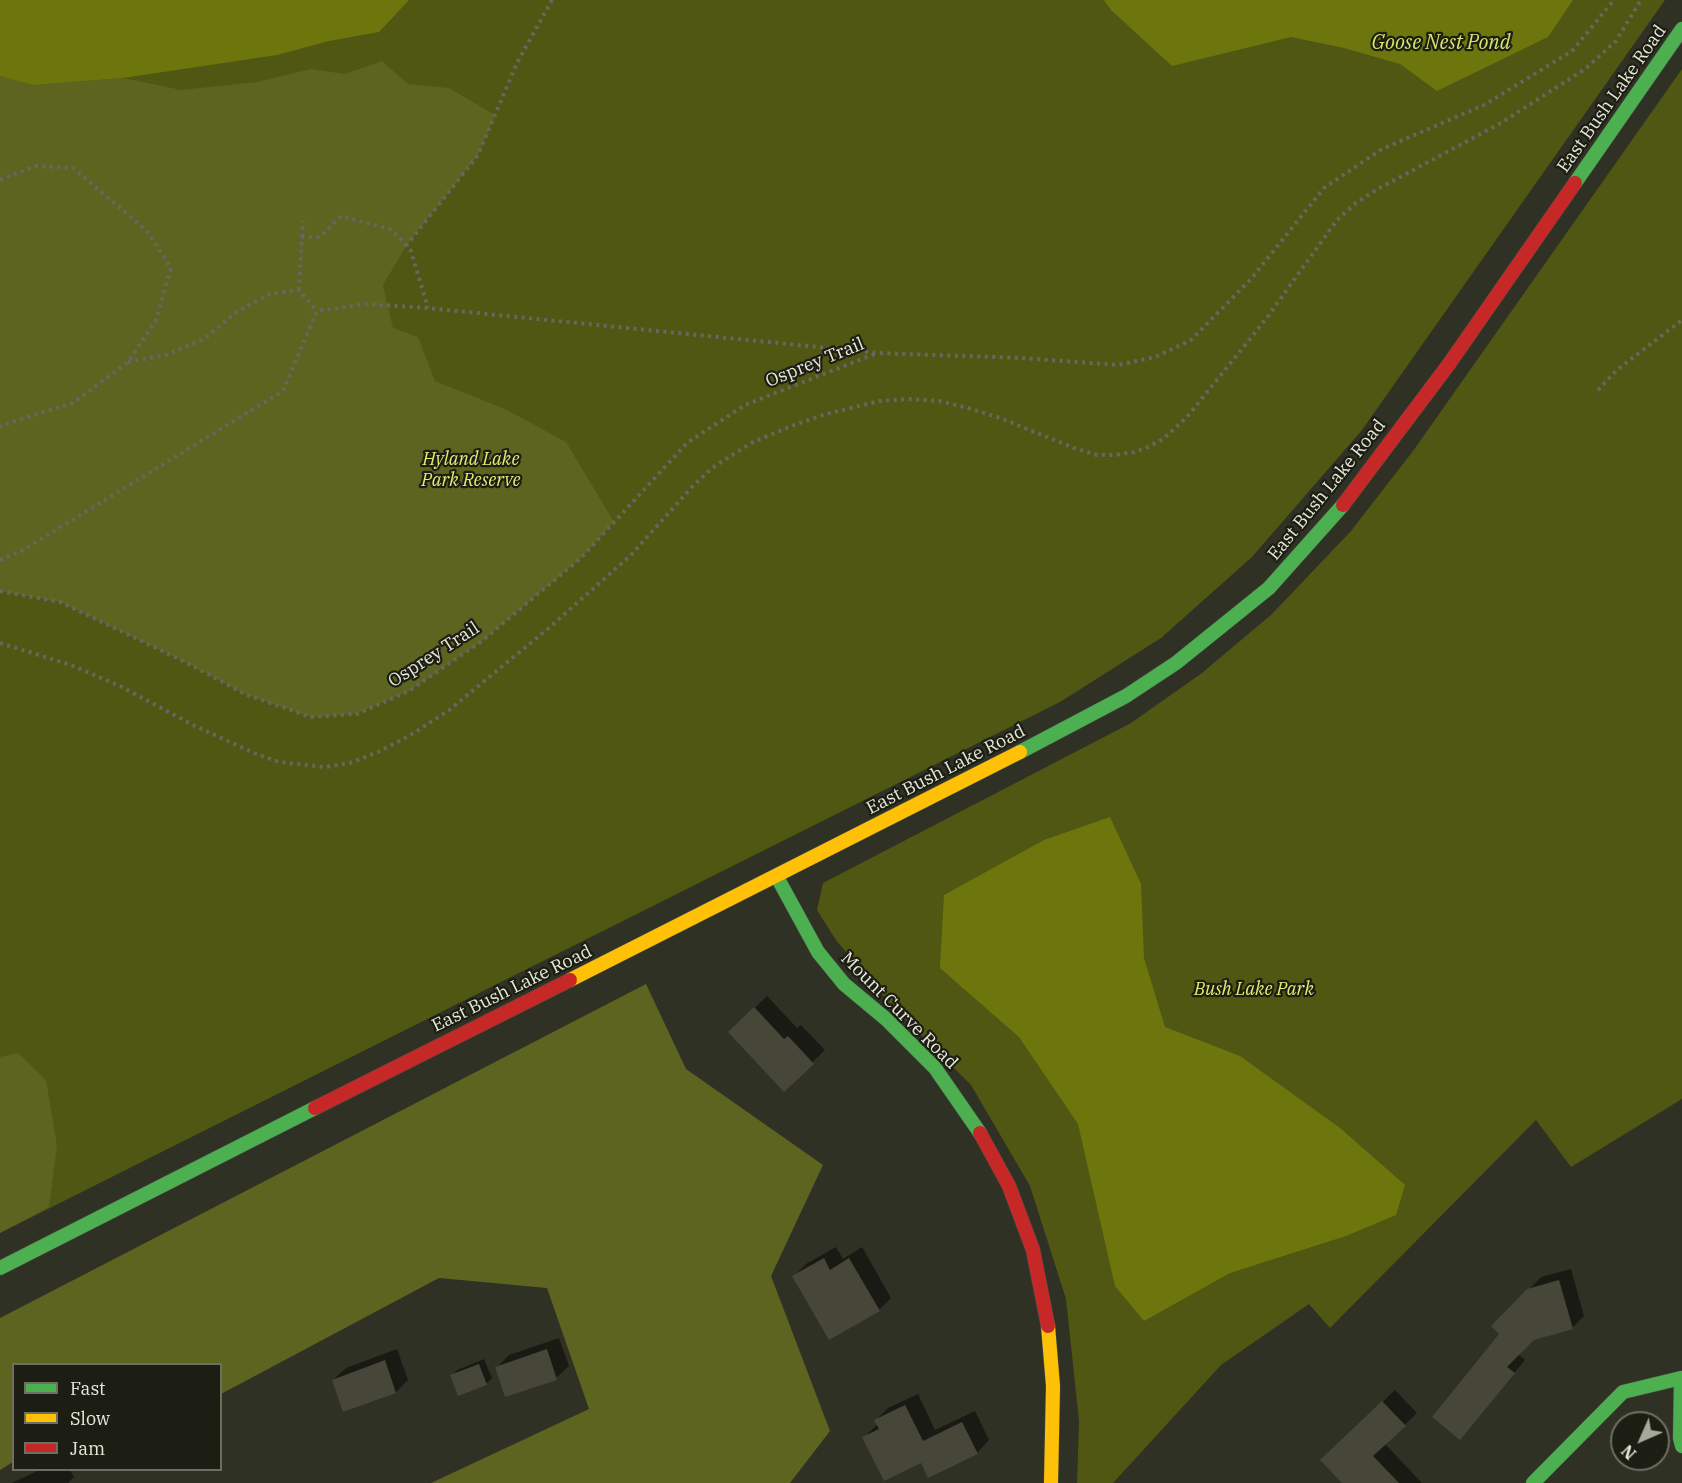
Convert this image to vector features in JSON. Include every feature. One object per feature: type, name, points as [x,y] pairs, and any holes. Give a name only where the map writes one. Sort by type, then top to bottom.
[{"type":"street","name":"East Bush Lake Road","points":[[0,1268],[777,878],[1126,696],[1176,663],[1269,588],[1350,497],[1449,364],[1682,29]]},
{"type":"street","name":"Mount Curve Road","points":[[777,878],[818,952],[844,984],[886,1019],[935,1068],[976,1125],[1010,1186],[1033,1250],[1047,1317],[1053,1386],[1051,1483]]},
{"type":"street","points":[[1533,1483],[1623,1392],[1681,1378],[1680,1438],[1682,1446]]},
{"type":"path","points":[[406,246],[478,155],[518,63],[552,0]]},
{"type":"path","points":[[878,353],[1022,358],[1118,365],[1155,357],[1191,340],[1251,279],[1324,188],[1382,149],[1484,105],[1572,51],[1614,0]]},
{"type":"path","points":[[0,643],[100,677],[195,726],[279,762],[302,766],[350,763],[409,736],[448,711],[550,627],[631,555],[712,468],[751,444],[794,425],[880,400],[909,399],[939,401],[968,408],[1000,418],[1074,448],[1097,454],[1114,455],[1134,452],[1163,439],[1194,408],[1266,319],[1337,220],[1356,203],[1376,190],[1501,123],[1585,69],[1616,41],[1641,0]]},
{"type":"path","points":[[0,180],[36,166],[73,168],[147,231],[171,268],[156,320],[128,362],[73,403],[0,426]]},
{"type":"path","points":[[302,237],[320,237],[341,216],[390,229],[411,251],[428,308]]},
{"type":"path","points":[[0,560],[23,550],[283,391],[317,311],[299,290],[303,221]]},
{"type":"path","points":[[128,362],[166,354],[204,339],[238,311],[270,294],[299,290]]},
{"type":"path","name":"Osprey Trail","points":[[317,311],[364,304],[428,308],[878,353]]},
{"type":"path","points":[[1598,390],[1617,369],[1682,320]]},
{"type":"path","name":"Osprey Trail","points":[[0,591],[60,602],[183,661],[247,695],[311,717],[357,714],[409,691],[482,641],[582,557],[687,443],[745,405],[878,353]]},
{"type":"green space","name":"Hyland Lake Park Reserve","points":[[0,0],[1665,0],[1362,430],[1252,557],[1161,638],[1060,702],[0,1233]]},
{"type":"green space","points":[[382,61],[408,84],[449,88],[495,115],[478,155],[406,246],[383,285],[393,328],[418,337],[435,381],[505,409],[566,442],[614,522],[582,557],[482,641],[409,691],[356,714],[311,717],[247,695],[183,661],[60,602],[0,591],[0,76],[33,85],[123,78],[181,90],[257,82],[311,69],[345,74]]},
{"type":"green space","name":"Bush Lake Park","points":[[1682,69],[1682,1099],[1571,1167],[1536,1120],[1330,1328],[1309,1304],[1221,1365],[1113,1483],[1077,1483],[1079,1421],[1066,1299],[1030,1186],[971,1085],[892,1006],[836,940],[817,910],[823,883],[1131,723],[1202,673],[1272,614],[1351,531],[1413,451]]},
{"type":"green space","points":[[646,984],[686,1069],[823,1165],[771,1276],[830,1431],[790,1483],[431,1483],[589,1409],[547,1288],[439,1278],[222,1393],[222,1363],[12,1363],[12,1463],[0,1470],[0,1318]]},
{"type":"green space","points":[[18,1053],[46,1080],[57,1146],[49,1207],[0,1233],[0,1057]]},
{"type":"water","points":[[0,0],[409,0],[379,32],[329,41],[277,55],[123,78],[33,85],[0,76]]},
{"type":"water","name":"Goose Nest Pond","points":[[1104,0],[1573,0],[1548,37],[1437,91],[1400,64],[1344,48],[1291,37],[1172,66],[1111,10]]},
{"type":"water","points":[[1110,817],[1141,884],[1144,958],[1165,1027],[1240,1056],[1340,1128],[1405,1185],[1396,1215],[1346,1236],[1230,1273],[1144,1321],[1115,1286],[1078,1124],[1019,1037],[940,968],[944,895],[1044,840]]},
{"type":"building","points":[[754,1007],[784,1039],[788,1036],[814,1064],[784,1092],[728,1032]]},
{"type":"building","points":[[824,1258],[830,1270],[849,1258],[880,1311],[829,1340],[792,1276]]},
{"type":"building","points":[[1559,1280],[1573,1329],[1534,1340],[1507,1367],[1515,1373],[1460,1440],[1432,1417],[1499,1334],[1491,1326],[1527,1289]]},
{"type":"building","points":[[547,1349],[557,1380],[505,1397],[495,1367]]},
{"type":"building","points":[[385,1360],[396,1393],[343,1412],[332,1380]]},
{"type":"building","points":[[479,1364],[487,1385],[458,1396],[450,1375]]},
{"type":"building","points":[[1382,1401],[1406,1426],[1373,1456],[1399,1483],[1342,1483],[1320,1460]]},
{"type":"building","points":[[905,1405],[923,1441],[962,1422],[978,1454],[928,1478],[921,1463],[884,1481],[862,1437],[879,1429],[874,1420]]},
{"type":"traffic: fast","points":[[1575,183],[1682,29]]},
{"type":"traffic: fast","points":[[1020,752],[1126,696],[1176,663],[1269,588],[1343,505]]},
{"type":"traffic: fast","points":[[777,877],[818,952],[844,984],[886,1019],[935,1068],[980,1133]]},
{"type":"traffic: fast","points":[[0,1268],[315,1108]]},
{"type":"traffic: fast","points":[[1533,1483],[1623,1392],[1681,1378],[1680,1438],[1682,1446]]},
{"type":"traffic: slow","points":[[570,980],[1020,752]]},
{"type":"traffic: slow","points":[[1048,1326],[1053,1386],[1051,1483]]},
{"type":"traffic: jam","points":[[1343,505],[1449,364],[1575,183]]},
{"type":"traffic: jam","points":[[315,1108],[570,980]]},
{"type":"traffic: jam","points":[[980,1133],[1009,1186],[1033,1250],[1048,1326]]}]
